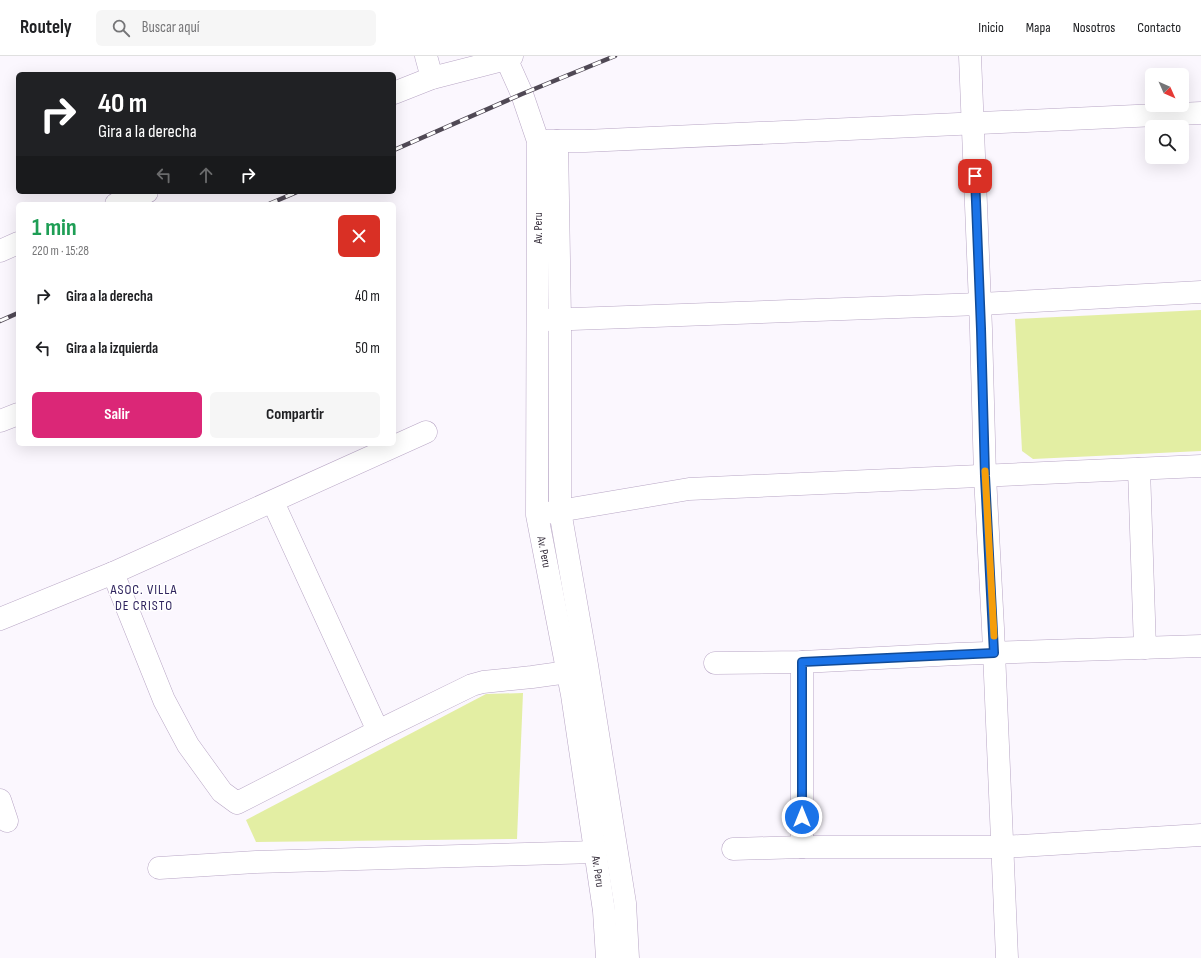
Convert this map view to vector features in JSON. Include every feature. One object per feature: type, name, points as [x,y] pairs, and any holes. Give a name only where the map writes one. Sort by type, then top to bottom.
[{"type":"street","points":[[426,56],[432,78]]},
{"type":"street","points":[[970,56],[985,476],[1007,958]]},
{"type":"street","points":[[396,92],[432,78],[508,57],[522,94],[548,141],[560,319],[560,511],[625,903],[628,958]]},
{"type":"street","points":[[548,141],[1201,113]]},
{"type":"street","name":"Av. Peru","points":[[548,141],[538,320],[537,515],[568,672],[596,852],[604,911],[607,958]]},
{"type":"street","points":[[121,202],[142,194]]},
{"type":"street","points":[[0,251],[16,244]]},
{"type":"street","points":[[538,320],[980,304],[1201,292]]},
{"type":"street","points":[[0,421],[16,415]]},
{"type":"street","points":[[396,446],[426,432]]},
{"type":"street","points":[[0,619],[113,573],[395,446]]},
{"type":"street","points":[[537,515],[690,488],[1201,466]]},
{"type":"street","points":[[1139,469],[1145,648]]},
{"type":"street","points":[[273,502],[378,731]]},
{"type":"street","points":[[113,573],[164,700],[188,745],[222,792],[237,803],[472,685],[482,682],[568,672]]},
{"type":"street","points":[[715,663],[802,662],[994,653],[1201,646]]},
{"type":"street","points":[[802,662],[802,847]]},
{"type":"street","points":[[0,800],[7,821]]},
{"type":"street","points":[[733,849],[802,847],[1003,847],[1201,835]]},
{"type":"street","points":[[160,868],[256,862],[596,852]]},
{"type":"green space","points":[[1201,310],[1201,451],[1033,459],[1022,451],[1015,319]]},
{"type":"green space","points":[[523,693],[517,839],[256,842],[246,820],[486,694]]},
{"type":"railway","points":[[396,149],[522,94],[615,56]]},
{"type":"railway","points":[[274,202],[292,194]]},
{"type":"railway","points":[[0,321],[16,314]]},
{"type":"slow traffic","points":[[985,471],[994,636]]},
{"type":"district","name":"ASOC. VILLA DE CRISTO","points":[[144,598]]},
{"type":"route","points":[[802,817],[802,662],[994,653],[985,476],[975,176]]}]
